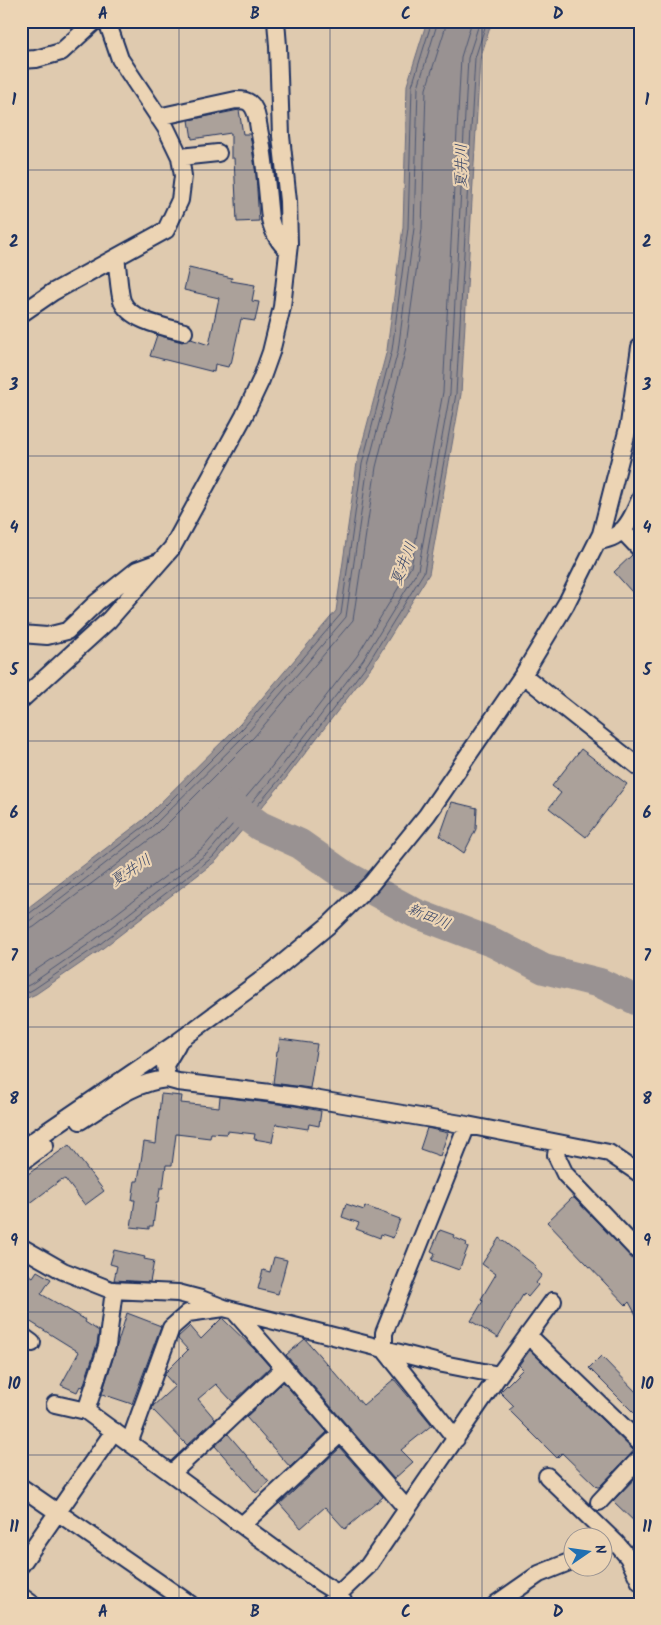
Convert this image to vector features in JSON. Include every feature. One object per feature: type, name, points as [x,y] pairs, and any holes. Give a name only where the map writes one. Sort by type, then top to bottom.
[{"type":"street","points":[[21,60],[36,59],[61,52],[95,21]]},
{"type":"street","points":[[21,314],[53,292],[166,230],[180,200],[183,176],[180,157],[166,128],[120,59],[107,21]]},
{"type":"street","points":[[21,700],[109,620],[172,548],[244,416],[261,380],[271,352],[282,307],[288,250],[288,201],[281,136],[276,21]]},
{"type":"street","points":[[158,117],[236,100],[250,102],[257,118],[261,140],[270,219],[273,230],[282,245],[288,250]]},
{"type":"street","points":[[180,157],[218,153]]},
{"type":"street","points":[[116,258],[122,301],[128,309],[144,320],[184,332]]},
{"type":"street","points":[[21,1149],[179,1041],[272,972],[330,924],[371,884],[427,815],[523,675],[566,604],[601,534],[629,424],[640,346]]},
{"type":"street","points":[[597,542],[615,536],[622,530],[640,499]]},
{"type":"street","points":[[622,530],[640,549]]},
{"type":"street","points":[[21,634],[46,636],[67,631],[137,570],[159,562]]},
{"type":"street","points":[[523,675],[640,768]]},
{"type":"street","points":[[167,1079],[166,1065],[179,1041]]},
{"type":"street","points":[[21,1163],[108,1103],[138,1087],[156,1080],[167,1079],[178,1082],[296,1096],[467,1125],[609,1153],[640,1174]]},
{"type":"street","points":[[456,1439],[384,1349],[384,1333],[467,1125]]},
{"type":"street","points":[[558,1144],[556,1155],[565,1174],[640,1253]]},
{"type":"street","points":[[21,1247],[63,1270],[114,1290],[178,1293],[201,1298],[229,1310],[443,1364],[499,1375]]},
{"type":"street","points":[[86,1411],[106,1346],[114,1290]]},
{"type":"street","points":[[55,1404],[86,1411],[130,1441],[321,1583],[337,1600],[368,1566],[499,1375],[553,1301]]},
{"type":"street","points":[[229,1310],[284,1368],[407,1508]]},
{"type":"street","points":[[130,1441],[171,1328],[188,1313],[229,1310]]},
{"type":"street","points":[[528,1335],[640,1443]]},
{"type":"street","points":[[172,1473],[284,1368]]},
{"type":"street","points":[[21,1565],[114,1431]]},
{"type":"street","points":[[242,1525],[341,1433]]},
{"type":"street","points":[[599,1502],[640,1458]]},
{"type":"street","points":[[547,1476],[594,1528]]},
{"type":"street","points":[[21,1487],[190,1604]]},
{"type":"street","points":[[614,1548],[628,1557],[640,1582]]},
{"type":"street","points":[[496,1604],[539,1574],[564,1564]]},
{"type":"street","points":[[21,1596],[32,1604]]},
{"type":"water","name":"夏井川","points":[[427,21],[492,21],[480,59],[461,394],[429,574],[372,666],[283,782],[216,861],[99,951],[36,994],[21,1001],[21,913],[143,820],[240,724],[336,611],[357,463],[387,350],[403,227],[407,85]]},
{"type":"building","points":[[239,110],[243,134],[250,134],[256,175],[259,221],[237,222],[234,158],[231,158],[231,133],[192,139],[189,120]]},
{"type":"building","points":[[189,268],[232,278],[231,281],[255,285],[252,301],[259,302],[255,321],[241,319],[231,364],[228,367],[215,364],[214,372],[150,356],[157,335],[182,342],[191,339],[209,345],[219,298],[184,290]]},
{"type":"building","points":[[632,555],[640,562],[640,601],[614,572]]},
{"type":"building","points":[[581,749],[627,784],[586,837],[549,808],[561,793],[552,786]]},
{"type":"building","points":[[452,802],[477,808],[476,829],[464,853],[440,836]]},
{"type":"building","points":[[280,1039],[317,1044],[310,1088],[273,1083]]},
{"type":"building","points":[[161,1094],[182,1096],[181,1103],[219,1107],[220,1097],[321,1111],[319,1126],[309,1124],[308,1129],[276,1124],[272,1142],[254,1139],[255,1134],[227,1131],[226,1134],[211,1133],[210,1138],[176,1134],[172,1165],[166,1165],[163,1188],[160,1188],[158,1203],[156,1203],[153,1226],[149,1226],[149,1229],[131,1227],[135,1200],[132,1200],[135,1181],[138,1181],[144,1142],[156,1144]]},
{"type":"building","points":[[427,1128],[448,1133],[440,1156],[420,1149]]},
{"type":"building","points":[[69,1145],[104,1191],[85,1205],[65,1179],[21,1210],[21,1179]]},
{"type":"building","points":[[572,1198],[640,1266],[640,1322],[629,1302],[626,1305],[547,1222]]},
{"type":"building","points":[[346,1204],[364,1210],[365,1206],[400,1219],[393,1238],[381,1234],[380,1238],[356,1229],[359,1223],[342,1217]]},
{"type":"building","points":[[440,1230],[454,1235],[453,1237],[467,1243],[466,1246],[468,1247],[459,1270],[432,1260],[435,1253],[431,1251]]},
{"type":"building","points":[[499,1238],[536,1266],[534,1268],[542,1275],[536,1283],[538,1285],[528,1297],[524,1293],[498,1338],[471,1321],[483,1301],[481,1299],[496,1274],[482,1264]]},
{"type":"building","points":[[114,1250],[154,1261],[150,1282],[114,1280],[117,1266],[110,1264]]},
{"type":"building","points":[[274,1257],[287,1260],[278,1294],[258,1289],[263,1270],[270,1272]]},
{"type":"building","points":[[21,1269],[33,1277],[37,1271],[51,1279],[41,1294],[86,1320],[85,1322],[99,1331],[97,1344],[83,1387],[80,1386],[77,1392],[61,1385],[79,1352],[21,1316]]},
{"type":"building","points":[[127,1313],[161,1326],[132,1404],[102,1394]]},
{"type":"building","points":[[222,1318],[270,1367],[233,1402],[216,1384],[198,1399],[215,1419],[187,1445],[152,1409],[175,1386],[165,1375],[166,1372],[188,1350],[178,1337],[190,1326],[201,1339]]},
{"type":"building","points":[[305,1339],[363,1405],[394,1379],[432,1425],[401,1450],[413,1462],[394,1479],[286,1355]]},
{"type":"building","points":[[530,1350],[634,1451],[599,1487],[562,1453],[557,1458],[509,1410],[514,1406],[500,1392],[523,1369],[519,1365]]},
{"type":"building","points":[[601,1356],[640,1396],[640,1419],[589,1368]]},
{"type":"building","points":[[283,1382],[327,1432],[290,1467],[246,1417]]},
{"type":"building","points":[[228,1434],[269,1482],[256,1493],[215,1446]]},
{"type":"building","points":[[340,1448],[383,1497],[345,1529],[325,1507],[301,1528],[280,1504]]},
{"type":"building","points":[[640,1473],[640,1527],[613,1501]]},
{"type":"waterway","name":"新田川","points":[[231,805],[260,826],[300,844],[341,873],[415,913],[494,943],[544,969],[600,983],[640,1002]]}]
